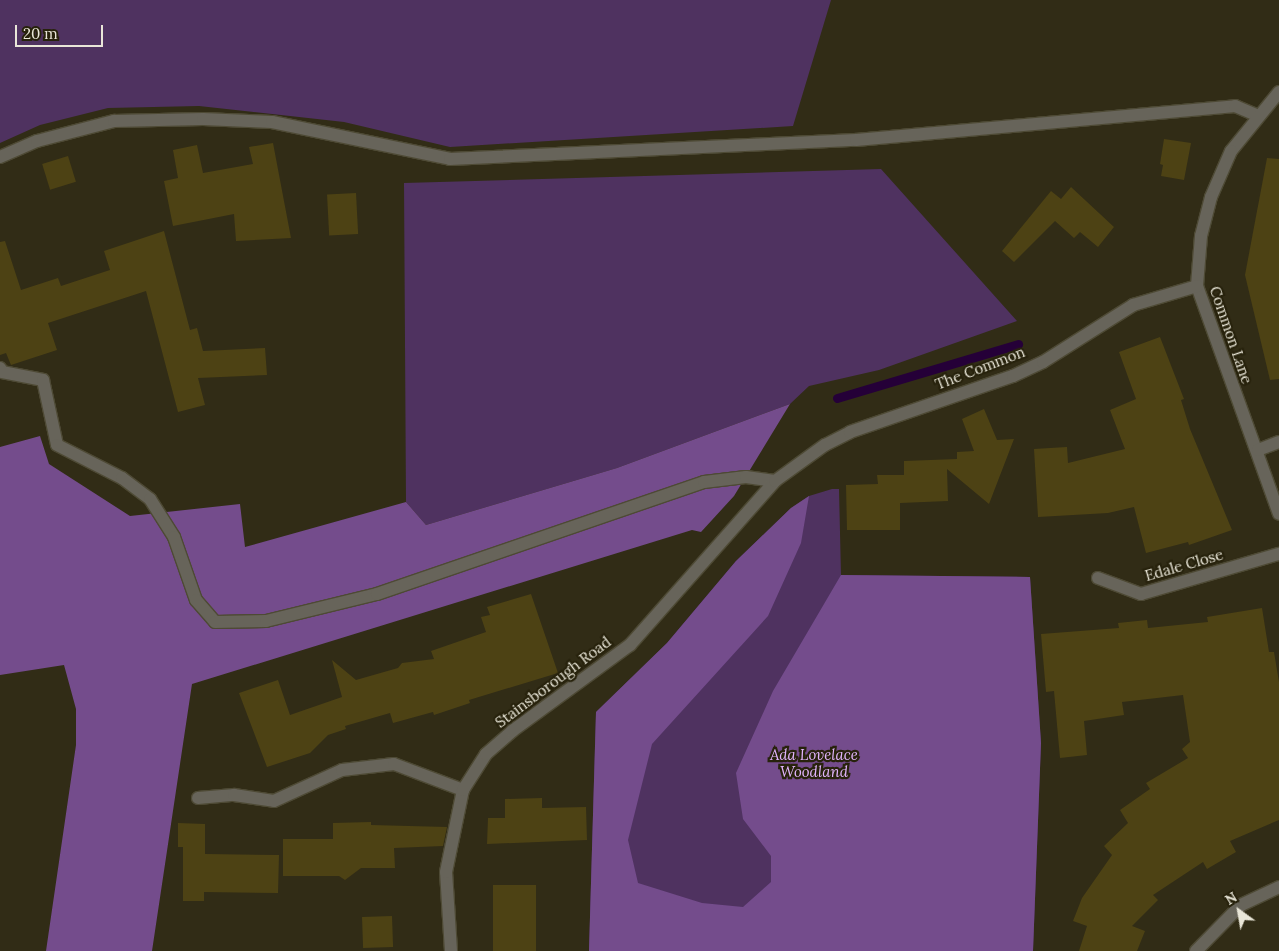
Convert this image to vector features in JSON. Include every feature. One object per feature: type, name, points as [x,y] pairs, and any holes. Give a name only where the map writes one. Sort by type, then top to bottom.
[{"type":"street","name":"Common Lane","points":[[1279,92],[1231,151],[1211,198],[1200,236],[1196,286],[1258,450],[1279,514]]},
{"type":"street","points":[[0,157],[37,142],[114,121],[203,119],[272,122],[450,159],[856,140],[1235,106],[1258,116]]},
{"type":"street","name":"The Common","points":[[775,481],[825,445],[850,432],[1013,376],[1043,362],[1133,305],[1196,286]]},
{"type":"street","points":[[0,368],[2,372],[42,380],[57,445],[122,478],[150,499],[174,537],[196,600],[214,622],[266,621],[377,594],[704,482],[746,477],[775,481]]},
{"type":"street","points":[[1258,450],[1279,442]]},
{"type":"street","name":"Stainsborough Road","points":[[451,951],[446,872],[463,790],[486,754],[512,731],[630,644],[775,481]]},
{"type":"street","name":"Edale Close","points":[[1098,578],[1141,594],[1279,554]]},
{"type":"street","points":[[198,798],[234,795],[274,801],[342,770],[394,764],[463,790]]},
{"type":"street","points":[[1196,951],[1241,905],[1279,887]]},
{"type":"green space","points":[[0,0],[831,0],[793,126],[450,147],[344,122],[199,106],[108,108],[40,125],[0,143]]},
{"type":"green space","points":[[881,169],[1017,321],[879,370],[809,386],[790,404],[617,468],[426,525],[406,502],[404,183]]},
{"type":"green space","points":[[790,404],[734,496],[701,532],[692,530],[192,684],[152,951],[46,951],[76,745],[76,709],[64,665],[0,675],[0,447],[40,436],[49,464],[130,516],[240,504],[245,547],[406,502],[426,525],[617,468]]},
{"type":"green space","name":"Ada Lovelace Woodland","points":[[832,489],[839,489],[841,575],[1030,577],[1041,743],[1033,951],[589,951],[596,712],[667,643],[736,561],[791,508],[809,496]]},
{"type":"green space","name":"Ada Lovelace Woodland","points":[[809,496],[801,543],[768,616],[652,744],[628,840],[638,883],[702,903],[743,907],[771,882],[771,856],[743,819],[736,773],[773,691],[841,575],[1030,577],[1041,743],[1033,951],[589,951],[596,712],[667,643],[736,561],[791,508]]},
{"type":"building","points":[[1164,139],[1191,143],[1184,180],[1161,176],[1163,165],[1160,164]]},
{"type":"building","points":[[273,143],[291,238],[236,241],[234,214],[173,226],[164,181],[178,178],[173,150],[197,145],[203,173],[253,164],[249,147]]},
{"type":"building","points":[[68,156],[76,182],[50,190],[42,164]]},
{"type":"building","points":[[1267,158],[1279,159],[1279,379],[1270,380],[1245,275]]},
{"type":"building","points":[[1071,187],[1114,227],[1098,247],[1080,232],[1074,238],[1055,221],[1014,262],[1002,251],[1051,191],[1061,199]]},
{"type":"building","points":[[356,193],[358,234],[329,235],[327,195]]},
{"type":"building","points":[[164,231],[190,330],[197,328],[203,351],[265,348],[267,375],[198,378],[205,405],[178,412],[146,291],[48,323],[57,350],[11,365],[6,353],[0,355],[0,242],[5,241],[21,290],[58,278],[61,286],[110,270],[104,251]]},
{"type":"building","points":[[1160,337],[1184,399],[1181,400],[1190,429],[1232,530],[1189,545],[1188,542],[1146,553],[1134,507],[1108,513],[1038,517],[1034,449],[1067,447],[1068,463],[1125,449],[1110,410],[1136,399],[1119,352]]},
{"type":"building","points":[[984,409],[997,440],[1014,439],[989,504],[947,469],[948,501],[900,503],[900,530],[847,530],[846,485],[878,484],[877,475],[904,475],[904,461],[957,459],[957,452],[974,451],[962,419]]},
{"type":"building","points":[[531,594],[558,673],[469,700],[470,703],[434,715],[433,712],[393,723],[390,713],[345,726],[346,729],[328,735],[310,753],[267,767],[239,693],[278,680],[290,715],[342,697],[332,660],[356,680],[398,668],[402,663],[434,659],[431,651],[486,632],[481,617],[490,615],[487,607]]},
{"type":"building","points":[[1262,608],[1269,652],[1274,652],[1279,682],[1279,820],[1230,841],[1236,852],[1207,869],[1203,862],[1153,895],[1158,900],[1132,926],[1145,931],[1137,951],[1079,951],[1087,926],[1073,921],[1082,898],[1112,855],[1104,846],[1128,823],[1120,810],[1150,789],[1146,783],[1188,758],[1182,749],[1190,742],[1183,695],[1122,702],[1124,715],[1084,721],[1087,755],[1060,758],[1054,691],[1046,692],[1041,634],[1119,628],[1118,623],[1147,620],[1148,628],[1208,622],[1207,617]]},
{"type":"building","points":[[542,798],[542,808],[586,807],[587,840],[487,844],[488,818],[505,818],[505,799]]},
{"type":"building","points":[[371,822],[371,825],[447,827],[443,846],[394,848],[395,868],[361,868],[345,880],[339,876],[283,876],[283,839],[333,839],[333,823]]},
{"type":"building","points":[[178,823],[205,824],[205,854],[279,855],[278,893],[204,892],[204,901],[183,901],[183,847],[178,847]]},
{"type":"building","points":[[493,885],[536,885],[536,951],[493,951]]},
{"type":"building","points":[[392,916],[393,947],[363,948],[362,917]]},
{"type":"waterway","points":[[837,398],[1018,344]]}]
